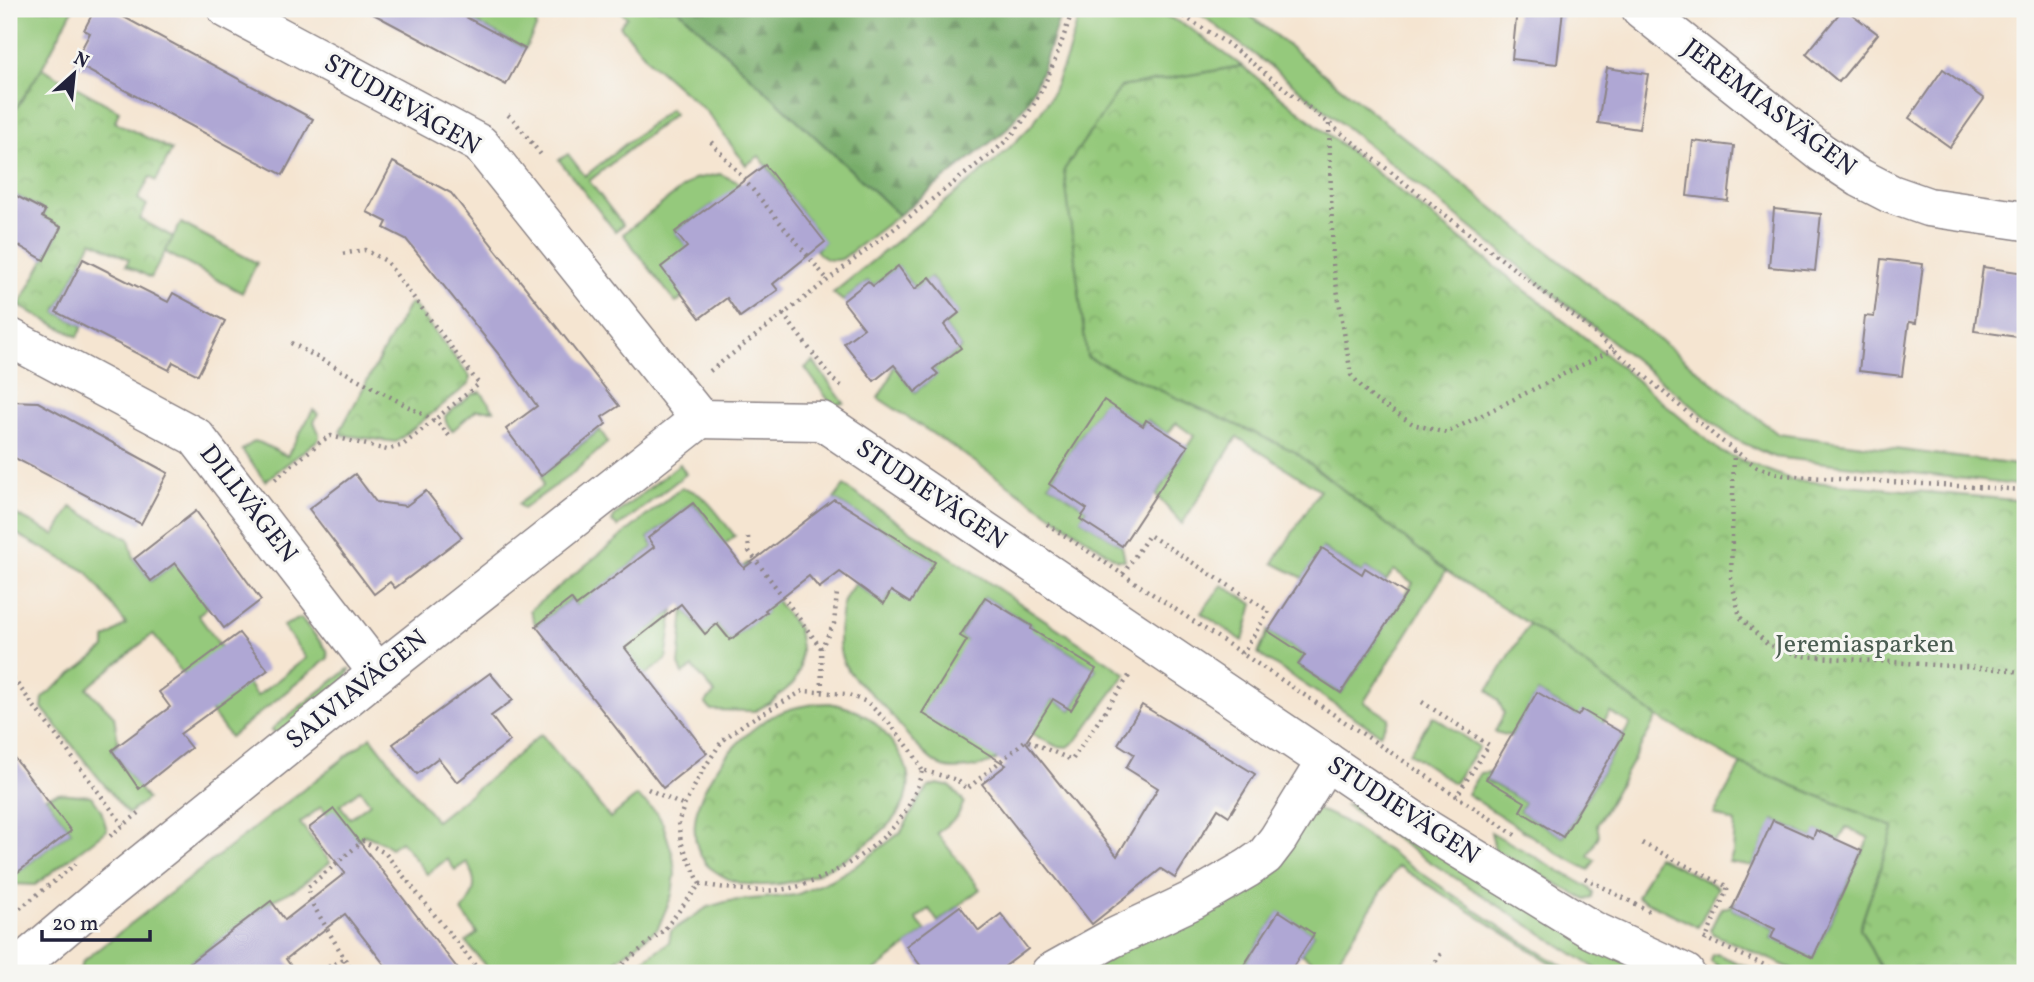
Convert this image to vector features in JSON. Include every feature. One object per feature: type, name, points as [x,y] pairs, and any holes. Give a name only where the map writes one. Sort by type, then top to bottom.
[{"type":"street","name":"STUDIEVÄGEN","points":[[227,9],[480,144],[690,407],[822,421],[1425,828],[1592,930],[1693,962]]},
{"type":"street","name":"JEREMIASVÄGEN","points":[[1641,9],[1822,153],[1860,178],[1891,194],[1928,207],[2025,221]]},
{"type":"street","name":"DILLVÄGEN","points":[[9,337],[196,437],[378,673]]},
{"type":"street","name":"SALVIAVÄGEN","points":[[18,964],[378,673],[690,407]]},
{"type":"street","points":[[1050,973],[1111,939],[1194,900],[1265,856],[1326,761]]},
{"type":"path","points":[[690,407],[783,314],[996,150],[1015,131],[1030,110],[1054,65],[1073,9]]},
{"type":"path","points":[[1172,9],[1228,44],[1579,320],[1715,436],[1758,467],[1783,475],[2025,490]]},
{"type":"path","points":[[1329,124],[1333,264],[1351,375],[1372,398],[1413,424],[1446,433],[1614,349]]},
{"type":"path","points":[[711,142],[828,280]]},
{"type":"path","points":[[247,502],[323,440],[331,436],[387,450],[403,445],[479,384],[386,261],[365,250],[341,254]]},
{"type":"path","points":[[783,314],[833,380],[843,387]]},
{"type":"path","points":[[291,343],[433,420],[451,438]]},
{"type":"path","points":[[1734,450],[1731,579],[1740,617],[1768,645],[1802,656],[2010,670],[2025,674]]},
{"type":"path","points":[[1043,521],[1522,840]]},
{"type":"path","points":[[1123,574],[1149,535],[1269,611],[1242,654]]},
{"type":"path","points":[[748,537],[749,551],[821,648]]},
{"type":"path","points":[[822,691],[821,648],[834,624],[836,593]]},
{"type":"path","points":[[922,770],[957,780],[967,789],[1026,740],[1072,760],[1132,673],[1160,649]]},
{"type":"path","points":[[9,673],[123,825]]},
{"type":"path","points":[[803,691],[846,694],[867,702],[891,725],[913,753],[922,770],[918,788],[898,822],[855,859],[825,876],[792,888],[750,891],[700,884],[681,842],[678,823],[703,770],[722,741],[746,723],[803,691]]},
{"type":"path","points":[[1422,702],[1489,745],[1456,797]]},
{"type":"path","points":[[648,789],[684,806]]},
{"type":"path","points":[[353,973],[313,905],[308,887],[363,841],[385,853],[481,973]]},
{"type":"path","points":[[1642,843],[1728,887],[1693,962]]},
{"type":"path","points":[[1578,874],[1656,915]]},
{"type":"path","points":[[9,916],[51,884]]},
{"type":"path","points":[[612,973],[664,930],[700,884]]},
{"type":"path","points":[[1696,934],[1782,973]]},
{"type":"path","points":[[1428,973],[1442,951]]},
{"type":"path","points":[[316,973],[344,959]]},
{"type":"green space","points":[[9,9],[73,9],[42,68],[9,120]]},
{"type":"green space","points":[[451,9],[533,9],[538,13],[536,28],[525,49]]},
{"type":"green space","points":[[618,9],[678,9],[899,215],[842,259],[830,260],[821,256],[816,250],[824,242],[759,156],[746,165],[707,112],[651,63],[620,26],[627,17]]},
{"type":"green space","points":[[678,9],[1062,9],[1042,70],[1028,101],[1006,130],[899,215]]},
{"type":"green space","points":[[1081,9],[1152,9],[1187,26],[1242,66],[1121,87],[1087,357],[1294,451],[1446,571],[1364,702],[1389,718],[1380,734],[1258,654],[1268,631],[1305,655],[1298,665],[1341,693],[1413,583],[1394,570],[1386,581],[1366,568],[1362,574],[1323,548],[1303,578],[1273,563],[1320,490],[1237,437],[1182,524],[1156,495],[1194,436],[1176,423],[1168,434],[1147,420],[1143,426],[1104,401],[1049,484],[1087,509],[1081,519],[1122,546],[1125,560],[1117,560],[878,398],[894,365],[915,392],[937,374],[933,369],[961,348],[944,325],[958,313],[931,277],[915,289],[898,267],[873,286],[868,281],[843,301],[833,293],[999,158],[1031,126],[1050,98],[1067,57]]},
{"type":"green space","points":[[1189,9],[1242,9],[1778,434],[2025,466],[2025,486],[1774,457],[1732,438],[1279,73],[1203,16]]},
{"type":"green space","name":"Jeremiasparken","points":[[1242,66],[1603,352],[1721,452],[1792,480],[2025,501],[2025,973],[1883,973],[1860,928],[1894,827],[1741,764],[1657,717],[1529,624],[1446,571],[1294,451],[1087,357],[1064,170],[1121,87]]},
{"type":"green space","points":[[42,68],[119,111],[115,122],[172,150],[156,181],[150,177],[138,199],[147,205],[140,219],[173,237],[151,278],[126,265],[129,259],[92,241],[56,312],[83,326],[78,337],[19,306],[61,228],[42,217],[45,211],[9,192],[9,120]]},
{"type":"green space","points":[[670,109],[674,114],[589,181],[623,225],[615,231],[559,160],[568,154],[585,176]]},
{"type":"green space","points":[[720,174],[740,183],[750,195],[722,218],[712,205],[675,232],[687,247],[684,296],[676,303],[623,234],[694,179]]},
{"type":"green space","points":[[181,223],[257,263],[242,293],[165,252]]},
{"type":"green space","points":[[409,304],[413,304],[470,377],[469,384],[396,442],[343,435],[340,431]]},
{"type":"green space","points":[[813,361],[844,403],[832,405],[805,368]]},
{"type":"green space","points":[[481,392],[494,410],[476,410],[452,431],[445,416],[473,394]]},
{"type":"green space","points":[[313,410],[318,414],[314,422],[319,439],[265,481],[242,450],[255,441],[287,456]]},
{"type":"green space","points":[[600,430],[608,442],[573,473],[523,509],[518,504],[543,486],[541,476]]},
{"type":"green space","points":[[680,464],[686,474],[618,527],[612,522],[615,515]]},
{"type":"green space","points":[[844,486],[1126,674],[1077,740],[1068,747],[1056,746],[1027,732],[1053,699],[1071,710],[1096,669],[1044,637],[1028,634],[1032,626],[985,597],[960,636],[967,640],[1007,751],[996,760],[968,768],[953,769],[941,766],[920,749],[889,712],[859,683],[845,665],[839,640],[842,606],[851,589],[855,584],[884,604],[891,591],[935,562],[834,499]]},
{"type":"green space","points":[[681,488],[705,499],[735,536],[718,550],[713,529],[693,503],[648,538],[654,547],[597,591],[650,628],[673,611],[666,660],[635,682],[571,599],[536,626],[530,610]]},
{"type":"green space","points":[[71,507],[129,539],[134,559],[151,581],[182,558],[208,607],[198,615],[257,696],[306,658],[283,626],[301,618],[327,650],[328,658],[230,737],[153,634],[87,688],[114,716],[118,742],[112,751],[147,799],[128,814],[42,708],[43,697],[105,648],[105,639],[126,624],[87,572],[9,530],[9,511],[55,535]]},
{"type":"green space","points":[[748,563],[798,629],[800,668],[794,683],[770,703],[755,711],[711,710],[705,703],[715,693],[693,667],[683,674],[679,665],[684,608],[704,634],[717,624],[730,640],[766,612],[736,572]]},
{"type":"green space","points":[[1222,585],[1253,604],[1243,641],[1201,613]]},
{"type":"green space","points":[[1529,624],[1657,717],[1597,825],[1599,835],[1588,856],[1595,860],[1589,870],[1559,854],[1467,794],[1480,773],[1490,772],[1486,780],[1525,802],[1520,811],[1563,837],[1630,724],[1610,712],[1603,723],[1578,716],[1538,692],[1511,736],[1495,732],[1504,713],[1498,700],[1488,690]]},
{"type":"green space","points":[[350,669],[344,683],[281,734],[271,731],[274,727]]},
{"type":"green space","points":[[830,703],[849,708],[872,720],[885,733],[902,758],[907,770],[908,790],[895,817],[857,851],[806,878],[769,885],[744,884],[732,881],[712,869],[706,864],[697,845],[695,824],[699,803],[721,762],[736,744],[769,718],[799,707]]},
{"type":"green space","points":[[1433,716],[1479,747],[1454,783],[1409,753]]},
{"type":"green space","points":[[541,734],[610,818],[637,796],[657,813],[663,824],[673,856],[675,874],[672,895],[658,928],[600,973],[491,973],[466,942],[477,933],[462,911],[474,887],[467,862],[455,870],[447,859],[427,874],[401,841],[391,848],[364,835],[352,846],[321,807],[300,823],[330,862],[296,889],[271,901],[176,973],[82,973],[80,969],[83,961],[371,737],[436,821]],"holes":[[[360,790],[370,803],[350,818],[340,805]]]},
{"type":"green space","points":[[1741,764],[1894,827],[1860,928],[1883,973],[1801,973],[1713,934],[1710,930],[1721,908],[1735,902],[1732,909],[1775,929],[1771,938],[1813,957],[1869,838],[1846,827],[1839,841],[1817,831],[1813,838],[1774,820],[1752,866],[1729,862],[1733,853],[1735,823],[1714,814]]},
{"type":"green space","points":[[937,784],[951,787],[964,802],[957,817],[937,833],[980,889],[938,922],[929,909],[916,919],[926,931],[872,973],[625,973],[669,942],[671,931],[708,907],[729,901],[796,895],[859,864],[901,832],[919,800],[929,787]]},
{"type":"green space","points":[[58,793],[91,796],[101,810],[107,830],[35,885],[12,884],[9,879],[71,831],[45,797]]},
{"type":"green space","points":[[1359,803],[1642,973],[1603,973],[1346,805]]},
{"type":"green space","points":[[1315,810],[1349,825],[1575,973],[1567,973],[1398,866],[1330,972],[1301,954],[1314,934],[1279,912],[1239,973],[1073,973]]},
{"type":"green space","points":[[1491,832],[1588,887],[1593,892],[1592,897],[1586,900],[1495,850]]},
{"type":"green space","points":[[1657,856],[1718,887],[1698,927],[1637,897]]},
{"type":"green space","points":[[1717,954],[1762,973],[1734,972],[1722,968],[1710,960],[1712,955]]},
{"type":"building","points":[[95,9],[109,9],[313,119],[283,175],[74,63],[90,33],[84,30]]},
{"type":"building","points":[[364,9],[451,9],[525,49],[506,85]]},
{"type":"building","points":[[1517,9],[1563,9],[1557,64],[1512,59]]},
{"type":"building","points":[[1843,9],[1878,34],[1839,82],[1806,54]]},
{"type":"building","points":[[1607,68],[1648,74],[1639,129],[1598,123]]},
{"type":"building","points":[[1943,69],[1984,99],[1950,147],[1909,118]]},
{"type":"building","points":[[1693,141],[1734,146],[1728,201],[1687,196]]},
{"type":"building","points":[[393,162],[451,193],[619,406],[602,417],[606,424],[541,476],[506,429],[537,406],[406,239],[384,228],[387,222],[367,212]]},
{"type":"building","points":[[765,165],[825,242],[773,284],[778,290],[740,317],[727,298],[700,318],[661,267],[687,247],[675,232]]},
{"type":"building","points":[[9,192],[45,211],[42,217],[61,227],[44,260],[9,240]]},
{"type":"building","points":[[1774,209],[1821,214],[1815,271],[1769,267]]},
{"type":"building","points":[[83,259],[168,302],[173,293],[225,321],[198,375],[173,362],[169,370],[56,312]]},
{"type":"building","points":[[1881,259],[1923,264],[1916,323],[1909,322],[1902,376],[1859,371],[1865,316],[1874,317]]},
{"type":"building","points":[[898,266],[915,289],[930,277],[959,313],[944,325],[961,348],[933,369],[938,374],[915,392],[894,365],[874,381],[844,343],[864,328],[843,301],[868,281],[873,286]]},
{"type":"building","points":[[1983,267],[2025,273],[2025,338],[1974,331]]},
{"type":"building","points":[[1104,400],[1143,426],[1146,420],[1188,446],[1122,546],[1080,519],[1087,509],[1049,484]]},
{"type":"building","points":[[9,401],[38,402],[168,473],[141,524],[9,455]]},
{"type":"building","points":[[355,474],[376,502],[406,506],[426,491],[462,537],[395,588],[390,582],[374,594],[309,509]]},
{"type":"building","points":[[834,499],[935,562],[910,603],[891,591],[884,604],[840,572],[819,588],[809,576],[730,640],[717,624],[705,634],[681,604],[625,648],[707,753],[663,788],[536,626],[571,599],[576,606],[654,547],[648,538],[693,503],[744,568]]},
{"type":"building","points":[[196,511],[261,600],[224,628],[175,563],[151,581],[134,559]]},
{"type":"building","points":[[1322,548],[1362,574],[1365,568],[1406,594],[1341,693],[1298,665],[1305,655],[1268,631]]},
{"type":"building","points":[[985,597],[1096,669],[1071,710],[1053,699],[1026,742],[1117,856],[1158,788],[1126,768],[1134,754],[1118,744],[1142,705],[1255,774],[1229,816],[1218,809],[1175,878],[1161,869],[1092,924],[982,784],[1006,765],[922,713],[967,640],[960,636]]},
{"type":"building","points":[[239,633],[268,670],[180,734],[191,748],[139,789],[112,750],[170,707],[159,692]]},
{"type":"building","points":[[490,673],[513,700],[491,716],[510,741],[457,782],[438,758],[417,774],[393,744]]},
{"type":"building","points":[[1537,692],[1578,716],[1582,710],[1624,734],[1563,837],[1520,811],[1525,802],[1486,779]]},
{"type":"building","points":[[9,751],[71,831],[9,879]]},
{"type":"building","points":[[334,809],[461,973],[391,973],[345,914],[286,959],[296,973],[176,973],[271,901],[285,920],[345,873],[309,828]]},
{"type":"building","points":[[1773,820],[1813,838],[1816,830],[1862,851],[1813,958],[1771,938],[1775,929],[1732,909]]},
{"type":"building","points":[[960,906],[979,931],[1001,914],[1028,949],[996,973],[926,973],[906,946]]},
{"type":"building","points":[[1279,911],[1314,934],[1289,973],[1239,973]]},
{"type":"waterway","points":[[9,13],[11,9]]}]
